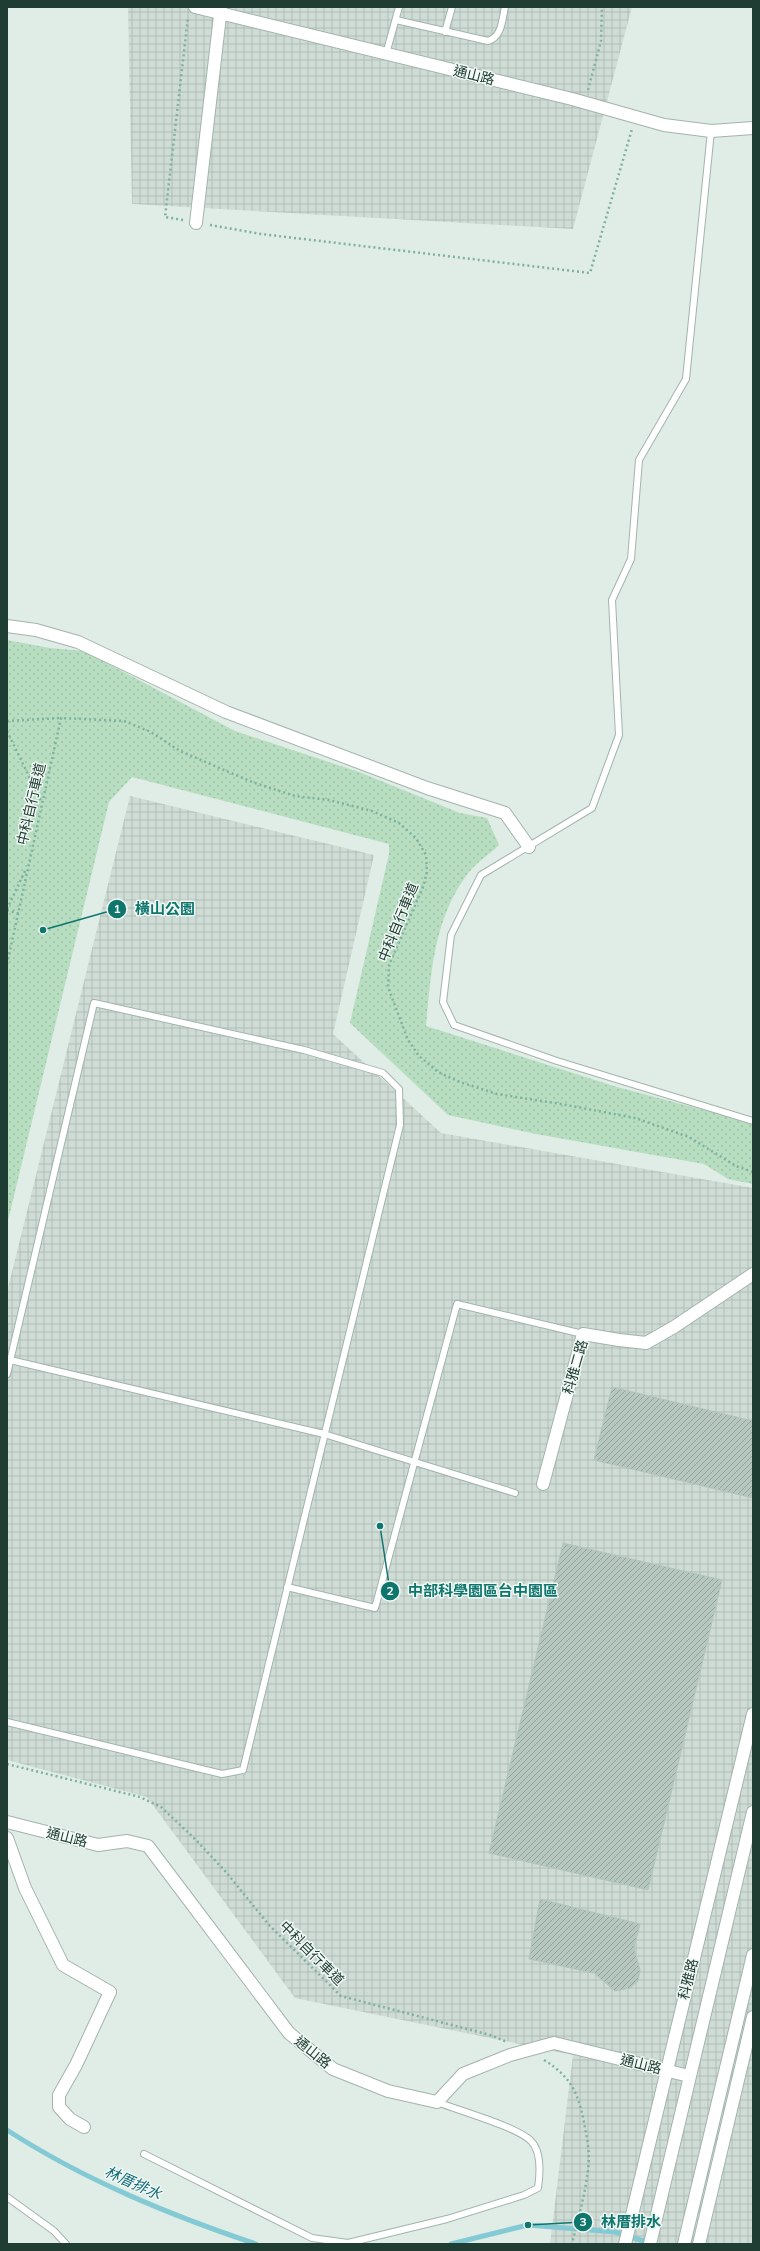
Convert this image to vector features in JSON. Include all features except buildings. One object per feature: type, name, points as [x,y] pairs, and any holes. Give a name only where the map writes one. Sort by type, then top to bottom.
[{"type":"street","name":"通山路","points":[[192,10],[221,10],[386,54],[585,102],[664,125],[711,131],[753,128]]},
{"type":"street","points":[[196,223],[221,10]]},
{"type":"street","points":[[7,626],[36,630],[78,642],[226,712],[427,788],[505,813],[529,847]]},
{"type":"street","name":"科雅二路","points":[[543,1484],[583,1334],[646,1343],[674,1327],[751,1277]]},
{"type":"street","name":"科雅路","points":[[625,2244],[666,2069],[753,1714]]},
{"type":"street","name":"科雅路","points":[[650,2244],[753,1812]]},
{"type":"street","name":"通山路","points":[[7,1822],[98,1845],[127,1840],[148,1846],[290,2033],[333,2069],[388,2090],[437,2102],[463,2074],[528,2050],[554,2043],[666,2069],[689,2076]]},
{"type":"street","points":[[7,1838],[25,1888],[62,1965],[110,1992],[76,2065],[59,2095],[59,2107],[70,2119],[84,2127]]},
{"type":"street","points":[[684,2244],[753,1955]]},
{"type":"street","points":[[699,2244],[753,2017]]},
{"type":"lane","points":[[386,54],[399,7]]},
{"type":"lane","points":[[445,32],[452,7]]},
{"type":"lane","points":[[396,20],[488,41],[494,39],[498,35],[505,7]]},
{"type":"lane","points":[[711,131],[686,379],[639,460],[631,559],[612,600],[619,735],[592,808],[481,875],[450,935],[443,1002],[454,1025],[558,1061],[753,1120]]},
{"type":"lane","points":[[7,1374],[94,1003],[304,1050],[383,1073],[399,1089],[400,1125],[286,1587],[243,1770],[222,1774],[7,1722]]},
{"type":"lane","points":[[286,1587],[375,1608],[457,1304],[583,1334]]},
{"type":"lane","points":[[10,1360],[324,1434],[515,1494]]},
{"type":"lane","points":[[144,2154],[312,2238],[348,2244],[447,2219],[524,2195],[538,2188],[540,2175],[537,2150],[530,2140],[513,2130],[437,2102]]},
{"type":"lane","points":[[7,2197],[54,2231],[66,2244]]},
{"type":"path","points":[[585,102],[601,41],[602,7]]},
{"type":"path","points":[[192,10],[166,217],[261,234],[590,273],[636,117]]},
{"type":"path","name":"中科自行車道","points":[[7,721],[61,718],[124,721],[151,732],[180,751],[252,782],[296,796],[329,800],[372,811],[399,823],[416,838],[426,854],[428,872],[423,888],[389,965],[388,987],[408,1040],[419,1056],[438,1072],[460,1082],[497,1094],[635,1118],[689,1137],[736,1166],[753,1172]]},
{"type":"path","name":"中科自行車道","points":[[7,964],[20,914],[26,869],[61,718]]},
{"type":"path","points":[[7,732],[42,803]]},
{"type":"path","points":[[20,914],[7,909],[26,869]]},
{"type":"path","name":"中科自行車道","points":[[7,1764],[140,1797],[161,1807],[195,1839],[226,1872],[269,1925],[341,1996],[490,2035],[528,2050],[558,2069],[573,2089],[581,2104],[588,2142],[589,2168],[572,2244]]},
{"type":"shaded area","points":[[128,7],[632,7],[573,229],[132,204]]},
{"type":"shaded area","points":[[130,796],[374,855],[333,1034],[441,1133],[753,1188],[753,2244],[550,2244],[573,2055],[295,1998],[147,1797],[7,1760],[7,1292]]},
{"type":"green space","points":[[7,640],[50,648],[84,651],[235,731],[359,772],[460,813],[487,818],[499,845],[469,872],[455,893],[447,911],[432,967],[426,1026],[617,1087],[753,1123],[753,1184],[728,1179],[704,1164],[536,1134],[448,1115],[350,1023],[389,854],[389,844],[132,777],[109,802],[7,1225]]},
{"type":"waterway","name":"林厝排水","points":[[7,2130],[66,2165],[128,2195],[192,2221],[256,2244]]},
{"type":"waterway","name":"林厝排水","points":[[451,2244],[528,2225],[615,2232],[650,2243]]},
{"type":"place","name":"橫山公園","points":[[43,930]]},
{"type":"place","name":"中部科學園區台中園區","points":[[380,1526]]},
{"type":"place","name":"林厝排水","points":[[528,2225]]}]
